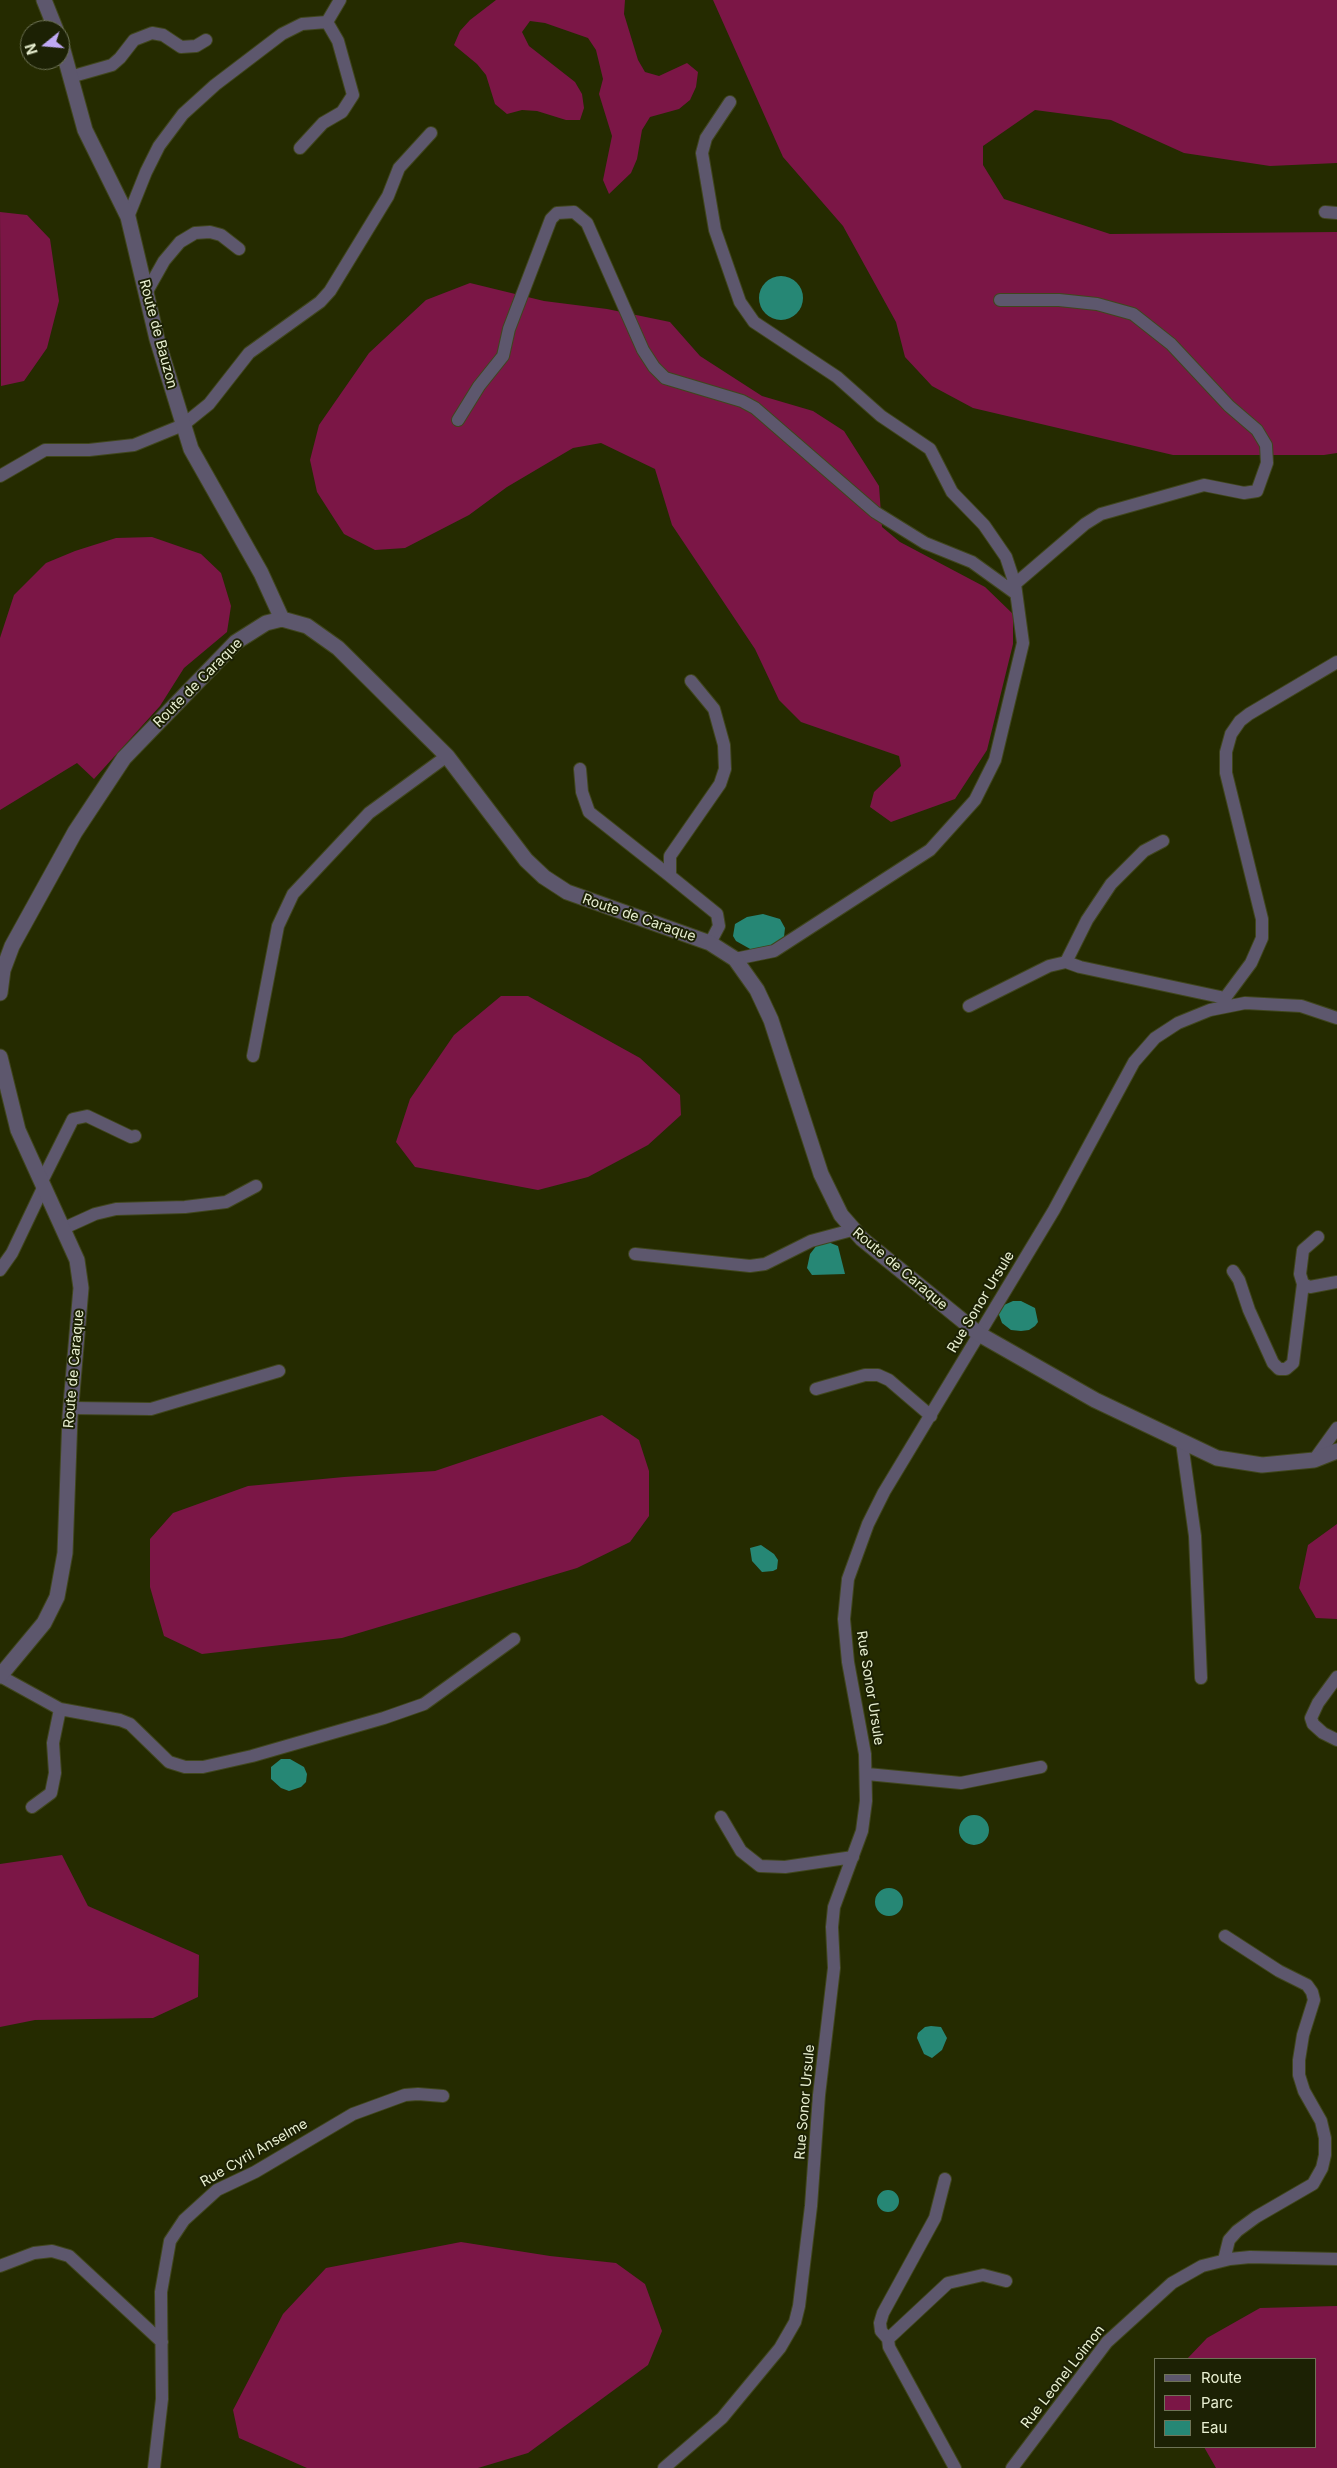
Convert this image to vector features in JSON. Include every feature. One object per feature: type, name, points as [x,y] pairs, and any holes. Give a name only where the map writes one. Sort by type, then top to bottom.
[{"type":"street","points":[[44,0],[52,20]]},
{"type":"street","points":[[327,22],[340,0]]},
{"type":"street","points":[[300,148],[323,123],[342,112],[354,95],[338,41],[327,22]]},
{"type":"street","points":[[128,217],[146,172],[159,146],[183,114],[215,85],[282,34],[302,24],[327,22]]},
{"type":"street","points":[[70,77],[112,65],[134,40],[152,33],[163,35],[181,47],[196,46],[206,40]]},
{"type":"street","name":"Route de Bauzon","points":[[68,70],[85,130],[128,217],[162,357],[183,425],[200,468],[261,573],[282,619]]},
{"type":"street","points":[[730,102],[706,138],[702,153],[716,230],[740,302],[754,322],[837,377],[881,416],[930,449],[952,492],[984,525],[1006,557],[1015,588],[1022,643],[995,760],[975,800],[930,850],[774,951],[735,959]]},
{"type":"street","points":[[0,476],[45,450],[89,450],[134,444],[183,425],[209,404],[249,353],[320,302],[330,291],[388,196],[399,168],[432,133]]},
{"type":"street","points":[[458,420],[471,398],[503,356],[509,329],[551,218],[557,213],[574,212],[587,222],[643,350],[654,367],[665,378],[742,401],[755,408],[875,512],[925,543],[972,562],[1015,588]]},
{"type":"street","points":[[146,293],[164,261],[180,242],[195,233],[210,232],[221,235],[239,249]]},
{"type":"street","points":[[1000,300],[1059,300],[1097,304],[1133,314],[1171,344],[1229,406],[1257,430],[1266,445],[1267,463],[1258,491],[1244,493],[1204,484],[1102,514],[1078,529],[1015,588]]},
{"type":"street","name":"Route de Caraque","points":[[0,993],[3,970],[12,946],[75,832],[124,758],[236,642],[266,623],[282,619],[307,626],[338,648],[447,756],[526,860],[544,877],[567,892],[585,900],[710,943],[735,959],[758,990],[771,1020],[824,1181],[841,1215],[852,1230],[978,1334],[1095,1400],[1217,1458],[1262,1466],[1314,1460],[1337,1451]]},
{"type":"street","points":[[969,1006],[1049,966],[1066,962],[1226,1002],[1251,962],[1262,938],[1262,919],[1226,773],[1226,752],[1231,734],[1240,721],[1249,714],[1337,662]]},
{"type":"street","points":[[670,876],[670,856],[720,784],[725,769],[724,745],[714,709],[691,681]]},
{"type":"street","points":[[253,1056],[278,926],[293,894],[369,813],[447,756]]},
{"type":"street","points":[[580,770],[582,792],[589,812],[717,914],[719,926],[710,943]]},
{"type":"street","points":[[1066,962],[1087,920],[1111,884],[1144,851],[1163,841]]},
{"type":"street","name":"Rue Sonor Ursule","points":[[664,2468],[722,2418],[780,2348],[795,2322],[799,2306],[811,2206],[819,2095],[834,1968],[832,1927],[834,1907],[853,1857],[865,1817],[867,1774],[844,1637],[845,1600],[848,1579],[860,1541],[877,1504],[1054,1210],[1134,1062],[1155,1038],[1178,1023],[1226,1002],[1301,1006],[1337,1018]]},
{"type":"street","name":"Route de Caraque","points":[[0,1057],[18,1130],[77,1260],[81,1288],[71,1408],[65,1553],[57,1597],[44,1623],[0,1676]]},
{"type":"street","points":[[0,1270],[12,1253],[73,1119],[87,1116],[131,1137],[136,1136]]},
{"type":"street","points":[[62,1229],[95,1214],[116,1209],[185,1207],[226,1202],[256,1186]]},
{"type":"street","points":[[635,1254],[750,1266],[766,1264],[811,1241],[852,1230]]},
{"type":"street","points":[[1233,1271],[1239,1280],[1249,1310],[1273,1362],[1279,1369],[1286,1369],[1293,1363],[1303,1284],[1300,1274],[1304,1250],[1318,1237]]},
{"type":"street","points":[[1303,1284],[1310,1286],[1337,1282]]},
{"type":"street","points":[[71,1408],[151,1410],[279,1371]]},
{"type":"street","points":[[816,1389],[864,1375],[878,1375],[889,1380],[931,1416]]},
{"type":"street","points":[[1314,1460],[1337,1428]]},
{"type":"street","points":[[1182,1443],[1195,1536],[1201,1678]]},
{"type":"street","points":[[0,1676],[60,1709],[120,1720],[130,1724],[169,1762],[185,1767],[203,1767],[334,1732],[424,1704],[514,1639]]},
{"type":"street","points":[[1337,1677],[1318,1703],[1311,1718],[1313,1724],[1323,1733],[1337,1740]]},
{"type":"street","points":[[32,1807],[51,1793],[55,1773],[53,1744],[60,1709]]},
{"type":"street","points":[[867,1774],[961,1783],[1041,1767]]},
{"type":"street","points":[[721,1816],[741,1852],[760,1866],[785,1867],[853,1857]]},
{"type":"street","points":[[1224,2260],[1229,2240],[1236,2231],[1256,2216],[1313,2184],[1322,2168],[1325,2155],[1325,2138],[1321,2121],[1304,2091],[1299,2075],[1303,2035],[1314,2000],[1312,1992],[1307,1986],[1279,1971],[1225,1936]]},
{"type":"street","name":"Rue Cyril Anselme","points":[[154,2468],[162,2399],[161,2292],[168,2247],[184,2220],[217,2190],[256,2172],[323,2130],[371,2106],[405,2095],[443,2096]]},
{"type":"street","points":[[945,2179],[935,2218],[880,2323],[881,2331],[888,2339],[889,2347],[955,2468]]},
{"type":"street","points":[[0,2266],[34,2253],[52,2251],[69,2256],[162,2342]]},
{"type":"street","name":"Rue Leonel Loimon","points":[[1012,2468],[1098,2353],[1116,2333],[1172,2283],[1202,2266],[1224,2260],[1250,2257],[1337,2260]]},
{"type":"street","points":[[888,2339],[948,2283],[983,2275],[1006,2281]]},
{"type":"green space","points":[[496,0],[625,0],[624,14],[638,60],[645,72],[659,76],[687,63],[698,72],[696,87],[690,100],[679,109],[650,117],[642,130],[637,159],[631,173],[609,194],[603,180],[612,136],[599,94],[603,79],[596,50],[588,38],[545,23],[530,21],[522,32],[529,46],[575,82],[582,94],[584,108],[580,120],[566,120],[537,111],[522,110],[507,114],[495,104],[486,75],[477,64],[454,45],[460,31],[470,20]]},
{"type":"green space","points":[[713,0],[1337,0],[1337,163],[1270,166],[1184,153],[1111,120],[1035,110],[983,146],[983,165],[1004,199],[1110,234],[1337,232],[1337,453],[1324,455],[1173,455],[973,408],[932,386],[905,357],[896,322],[843,226],[783,157]]},
{"type":"green space","points":[[0,212],[27,215],[50,239],[59,301],[47,348],[24,381],[1,386]]},
{"type":"green space","points":[[470,283],[544,301],[607,309],[670,322],[700,356],[762,396],[813,411],[844,431],[879,486],[882,527],[900,542],[985,587],[1013,614],[1013,644],[987,750],[955,799],[891,822],[870,807],[874,792],[901,766],[899,756],[801,722],[779,700],[755,649],[672,525],[655,469],[601,443],[573,448],[507,487],[469,515],[405,548],[375,550],[344,534],[317,492],[310,460],[319,425],[369,353],[426,300]]},
{"type":"green space","points":[[152,537],[201,554],[221,573],[231,606],[227,632],[184,668],[160,706],[94,779],[77,763],[0,810],[0,638],[14,595],[46,563],[75,551],[116,538]]},
{"type":"green space","points":[[501,996],[528,996],[640,1058],[680,1095],[681,1115],[648,1145],[588,1177],[538,1190],[415,1167],[396,1142],[410,1099],[454,1035]]},
{"type":"green space","points":[[602,1415],[639,1440],[649,1471],[649,1516],[630,1542],[577,1568],[342,1638],[202,1654],[164,1636],[150,1587],[150,1539],[173,1513],[248,1486],[435,1471]]},
{"type":"green space","points":[[1337,1524],[1337,1619],[1316,1618],[1299,1588],[1308,1545]]},
{"type":"green space","points":[[62,1855],[88,1906],[199,1955],[198,1997],[153,2018],[35,2020],[0,2027],[0,1864]]},
{"type":"green space","points":[[461,2242],[550,2256],[616,2263],[645,2284],[662,2331],[648,2365],[528,2453],[478,2468],[307,2468],[239,2438],[233,2410],[283,2314],[326,2268]]},
{"type":"green space","points":[[1337,2306],[1337,2468],[1216,2468],[1205,2448],[1317,2448],[1317,2358],[1188,2358],[1207,2338],[1260,2308]]},
{"type":"water","points":[[781,276],[793,280],[799,286],[803,298],[799,310],[793,316],[781,320],[769,316],[763,310],[759,298],[763,286],[769,280]]},
{"type":"water","points":[[763,914],[780,919],[785,928],[784,937],[774,945],[752,950],[736,941],[733,936],[735,924],[747,917]]},
{"type":"water","points":[[828,1242],[838,1246],[845,1274],[812,1275],[807,1268],[810,1254],[817,1245]]},
{"type":"water","points":[[1013,1301],[1021,1301],[1035,1308],[1038,1322],[1035,1326],[1029,1330],[1021,1331],[1011,1330],[1002,1323],[998,1312],[1004,1305]]},
{"type":"water","points":[[761,1545],[774,1554],[778,1560],[777,1569],[762,1572],[752,1561],[750,1548]]},
{"type":"water","points":[[281,1759],[290,1759],[304,1767],[307,1774],[306,1782],[301,1787],[289,1791],[281,1788],[271,1779],[271,1767]]},
{"type":"water","points":[[974,1815],[984,1820],[989,1830],[984,1840],[974,1845],[964,1840],[959,1830],[964,1820]]},
{"type":"water","points":[[889,1888],[899,1892],[903,1902],[899,1912],[889,1916],[879,1912],[875,1902],[879,1892]]},
{"type":"water","points":[[925,2027],[941,2027],[947,2038],[942,2050],[932,2058],[924,2054],[917,2038],[918,2033]]},
{"type":"water","points":[[888,2190],[896,2193],[899,2201],[896,2209],[888,2212],[880,2209],[877,2201],[880,2193]]}]
